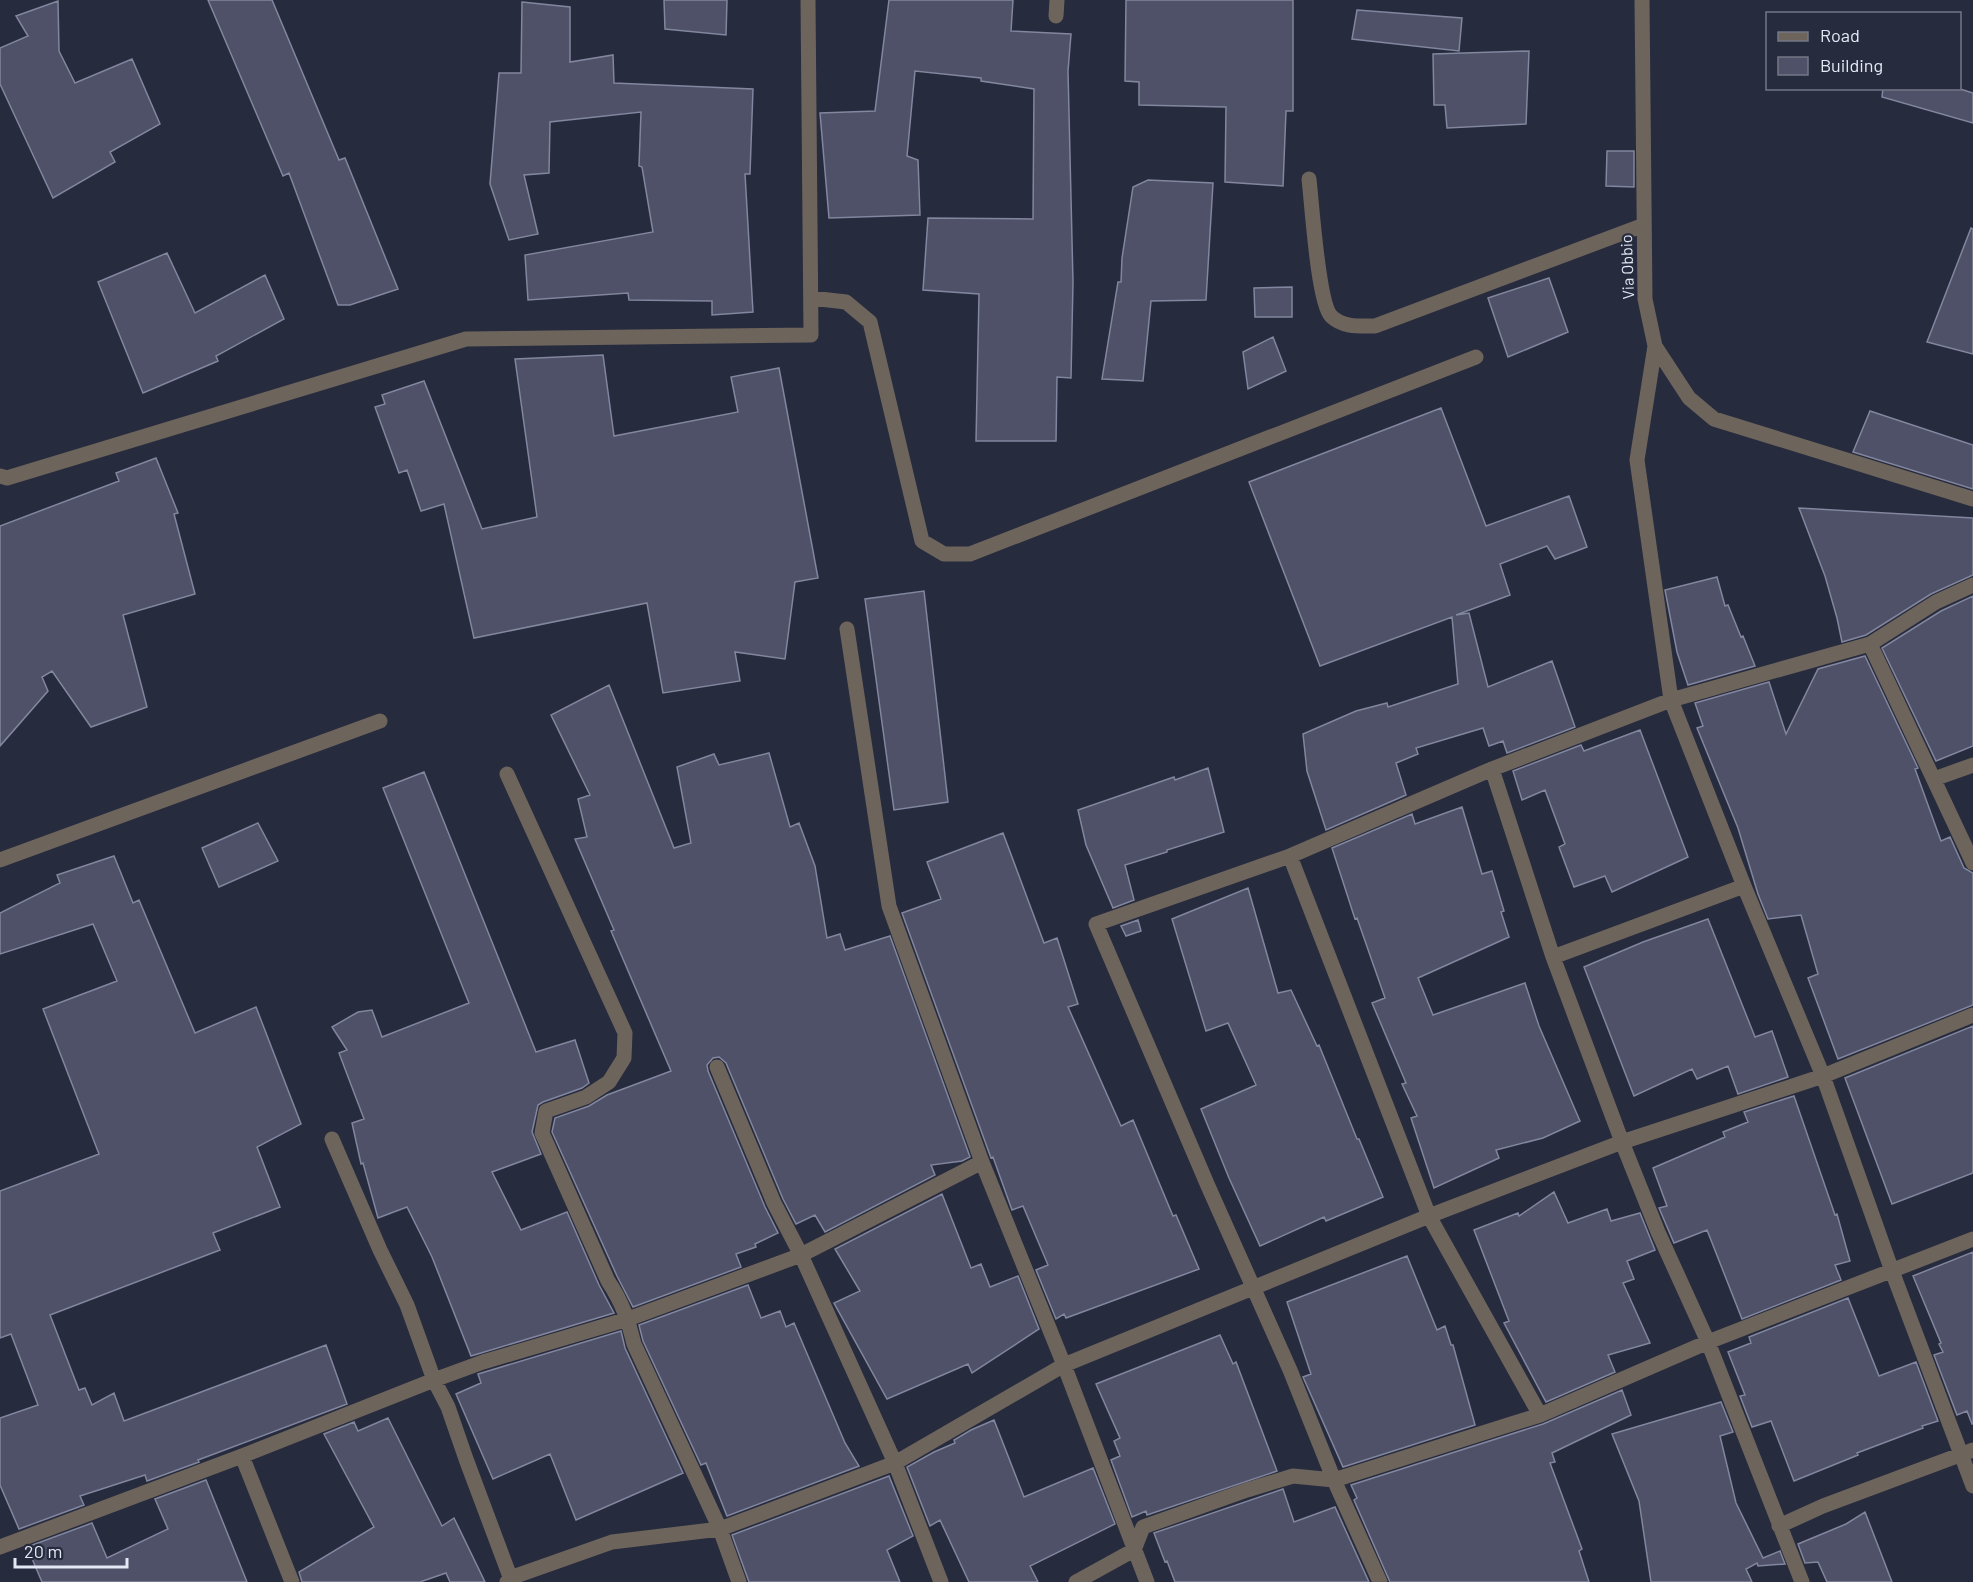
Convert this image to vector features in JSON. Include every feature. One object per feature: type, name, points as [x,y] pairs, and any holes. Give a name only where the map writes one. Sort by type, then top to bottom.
[{"type":"street","points":[[0,476],[7,478],[466,339],[811,335],[808,0]]},
{"type":"street","points":[[1056,16],[1057,0]]},
{"type":"street","name":"Via Obbio","points":[[1642,0],[1645,299],[1655,346],[1689,398],[1714,419],[1973,499]]},
{"type":"street","points":[[1309,179],[1322,296],[1330,315],[1340,323],[1350,326],[1376,326],[1644,225]]},
{"type":"street","points":[[811,298],[846,302],[870,322],[922,541],[944,554],[970,554],[1476,357]]},
{"type":"street","points":[[1655,346],[1637,460],[1671,700],[1744,886],[1823,1076],[1892,1271],[1967,1452],[1973,1486]]},
{"type":"street","points":[[1380,1582],[1334,1480],[1290,1371],[1096,924],[1290,856],[1492,769],[1671,700],[1870,644],[1936,602],[1973,585]]},
{"type":"street","points":[[847,629],[889,906],[982,1162],[1064,1365],[1147,1582]]},
{"type":"street","points":[[1870,644],[1973,863]]},
{"type":"street","points":[[0,860],[380,721]]},
{"type":"street","points":[[1934,779],[1973,765]]},
{"type":"street","points":[[1492,769],[1553,957],[1622,1142],[1658,1232],[1708,1342],[1802,1582]]},
{"type":"street","points":[[507,774],[625,1033],[624,1058],[609,1082],[586,1097],[546,1111],[542,1133],[608,1281],[621,1301],[634,1344],[720,1529],[739,1582]]},
{"type":"street","points":[[1290,856],[1429,1216],[1540,1415]]},
{"type":"street","points":[[1553,957],[1744,886]]},
{"type":"street","points":[[332,1139],[380,1250],[407,1305],[434,1380],[448,1407],[510,1581],[612,1542],[720,1529],[895,1463],[1064,1365],[1429,1216],[1622,1142],[1823,1076],[1973,1015]]},
{"type":"street","points":[[717,1067],[774,1203],[801,1255],[895,1463],[940,1582]]},
{"type":"street","points":[[0,1547],[483,1362],[628,1319],[801,1255],[982,1162]]},
{"type":"street","points":[[1076,1582],[1134,1550],[1143,1527],[1293,1476],[1334,1480],[1540,1415],[1708,1342],[1973,1239]]},
{"type":"street","points":[[1779,1526],[1823,1506],[1967,1452]]},
{"type":"street","points":[[242,1456],[292,1582]]},
{"type":"building","points":[[208,0],[272,0],[339,160],[345,158],[398,289],[350,305],[338,305],[289,173],[283,176]]},
{"type":"building","points":[[664,0],[727,0],[726,35],[665,29]]},
{"type":"building","points":[[889,0],[1013,0],[1011,31],[1071,34],[1068,71],[1073,282],[1071,378],[1057,377],[1056,441],[976,441],[979,294],[923,290],[928,218],[1033,219],[1034,89],[981,81],[981,78],[915,71],[907,156],[918,160],[920,215],[829,218],[820,113],[875,111]]},
{"type":"building","points":[[1126,0],[1293,0],[1293,111],[1286,111],[1283,186],[1225,182],[1226,107],[1139,105],[1139,82],[1125,81]]},
{"type":"building","points":[[58,1],[59,51],[75,83],[132,59],[160,124],[110,152],[115,162],[53,198],[0,84],[0,48],[28,36],[16,16]]},
{"type":"building","points":[[522,2],[570,7],[570,62],[613,55],[614,83],[753,89],[750,174],[745,174],[753,312],[712,315],[712,301],[629,300],[628,293],[528,300],[525,255],[653,232],[642,167],[639,166],[641,112],[550,122],[549,173],[524,175],[538,234],[509,240],[490,184],[499,73],[521,73]]},
{"type":"building","points":[[1357,10],[1462,18],[1459,51],[1352,39]]},
{"type":"building","points":[[1529,51],[1526,124],[1447,128],[1445,105],[1434,105],[1433,54]]},
{"type":"building","points":[[1961,89],[1973,93],[1973,123],[1882,97],[1883,90]]},
{"type":"building","points":[[1607,151],[1634,151],[1634,187],[1606,186]]},
{"type":"building","points":[[1148,180],[1213,183],[1206,300],[1151,301],[1143,381],[1102,379],[1118,282],[1121,282],[1122,258],[1133,187]]},
{"type":"building","points":[[1971,228],[1973,229],[1973,354],[1927,342]]},
{"type":"building","points":[[167,253],[195,313],[265,275],[284,319],[216,356],[218,361],[143,393],[98,282]]},
{"type":"building","points":[[1549,278],[1568,332],[1508,357],[1488,298]]},
{"type":"building","points":[[1292,287],[1292,317],[1255,317],[1254,288]]},
{"type":"building","points":[[1273,337],[1286,371],[1248,389],[1243,352]]},
{"type":"building","points":[[603,355],[614,436],[738,412],[731,377],[779,368],[818,578],[795,582],[785,659],[735,652],[740,681],[663,693],[647,603],[474,638],[444,504],[421,511],[407,470],[399,473],[375,407],[385,404],[382,395],[424,381],[482,529],[537,517],[515,359]]},
{"type":"building","points":[[1441,408],[1486,526],[1569,496],[1587,547],[1555,559],[1547,546],[1500,564],[1510,595],[1456,615],[1469,613],[1488,687],[1552,661],[1575,727],[1507,753],[1503,741],[1489,746],[1483,728],[1416,748],[1418,754],[1396,763],[1406,795],[1326,830],[1307,771],[1303,734],[1356,711],[1387,703],[1388,707],[1458,684],[1452,617],[1320,666],[1249,482]]},
{"type":"building","points":[[1870,411],[1973,445],[1973,489],[1853,452]]},
{"type":"building","points":[[156,458],[178,513],[174,514],[195,594],[123,615],[147,707],[91,727],[52,671],[42,677],[48,691],[0,746],[0,526],[119,481],[116,473]]},
{"type":"building","points":[[1799,508],[1973,518],[1973,575],[1931,594],[1866,635],[1842,642],[1825,576]]},
{"type":"building","points":[[1717,577],[1725,606],[1728,605],[1755,666],[1688,685],[1677,652],[1665,590]]},
{"type":"building","points":[[924,591],[948,802],[894,810],[865,599]]},
{"type":"building","points":[[1973,596],[1973,746],[1936,761],[1882,648],[1941,611]]},
{"type":"building","points":[[1865,656],[1918,768],[1915,769],[1941,841],[1950,837],[1964,868],[1973,873],[1973,1005],[1838,1059],[1808,978],[1818,974],[1801,915],[1768,919],[1738,828],[1697,728],[1703,726],[1695,703],[1769,682],[1786,734],[1818,669]]},
{"type":"building","points":[[609,685],[674,848],[691,843],[677,767],[714,754],[719,765],[769,753],[790,827],[799,823],[815,866],[827,938],[840,934],[845,950],[890,936],[970,1157],[962,1161],[931,1165],[935,1175],[825,1232],[815,1215],[796,1224],[783,1199],[726,1063],[719,1057],[713,1058],[707,1065],[708,1071],[778,1233],[755,1244],[756,1247],[736,1254],[741,1267],[633,1307],[552,1132],[555,1118],[671,1071],[611,931],[614,930],[575,839],[587,837],[578,799],[590,795],[551,715]]},
{"type":"building","points":[[1640,730],[1688,857],[1612,892],[1605,876],[1574,887],[1559,847],[1565,844],[1545,790],[1522,800],[1513,771],[1581,745],[1584,751]]},
{"type":"building","points":[[1208,768],[1224,832],[1125,865],[1134,900],[1113,908],[1086,845],[1078,810],[1174,777],[1175,780]]},
{"type":"building","points":[[424,772],[536,1052],[575,1040],[589,1083],[582,1088],[538,1105],[532,1132],[541,1154],[492,1172],[521,1230],[567,1212],[614,1313],[471,1356],[432,1257],[407,1207],[378,1218],[363,1163],[361,1164],[352,1123],[364,1119],[339,1053],[347,1050],[332,1027],[358,1012],[372,1010],[382,1037],[469,1003],[383,788]]},
{"type":"building","points":[[1462,807],[1482,874],[1492,871],[1509,937],[1418,978],[1433,1015],[1525,983],[1539,1026],[1580,1121],[1543,1138],[1496,1150],[1499,1158],[1434,1188],[1411,1118],[1417,1116],[1402,1084],[1406,1083],[1372,1003],[1385,998],[1357,918],[1355,919],[1332,848],[1412,814],[1415,824]]},
{"type":"building","points":[[258,823],[278,861],[219,887],[202,848]]},
{"type":"building","points":[[1003,833],[1044,943],[1057,938],[1078,1004],[1068,1007],[1121,1126],[1133,1120],[1173,1216],[1176,1215],[1199,1269],[1066,1318],[1064,1314],[1056,1319],[1036,1270],[1048,1265],[1023,1206],[1012,1210],[902,913],[941,899],[927,862]]},
{"type":"building","points":[[114,856],[133,903],[139,900],[195,1033],[256,1007],[301,1124],[257,1147],[280,1207],[213,1233],[220,1250],[50,1315],[79,1390],[85,1388],[92,1405],[114,1393],[124,1421],[326,1345],[347,1404],[147,1481],[145,1475],[80,1496],[84,1505],[19,1529],[0,1485],[0,1418],[38,1405],[11,1334],[0,1338],[0,1191],[99,1154],[43,1009],[117,981],[93,924],[0,954],[0,913],[60,883],[57,875]]},
{"type":"building","points":[[1248,888],[1278,993],[1291,990],[1317,1046],[1319,1045],[1383,1197],[1326,1221],[1324,1217],[1260,1246],[1201,1109],[1256,1085],[1228,1023],[1206,1031],[1172,919]]},
{"type":"building","points":[[1708,919],[1755,1037],[1772,1031],[1788,1077],[1738,1094],[1728,1066],[1697,1079],[1692,1069],[1634,1096],[1584,967],[1643,942]]},
{"type":"building","points":[[1138,920],[1141,931],[1126,936],[1121,926]]},
{"type":"building","points":[[1973,1026],[1973,1173],[1892,1204],[1845,1078]]},
{"type":"building","points":[[1794,1096],[1835,1215],[1837,1214],[1850,1261],[1835,1265],[1841,1280],[1742,1319],[1707,1230],[1674,1243],[1659,1208],[1667,1206],[1653,1168],[1725,1137],[1723,1132],[1748,1122],[1744,1112]]},
{"type":"building","points":[[1554,1192],[1568,1223],[1607,1209],[1611,1221],[1640,1213],[1655,1250],[1627,1261],[1634,1279],[1623,1283],[1650,1343],[1608,1355],[1615,1372],[1546,1402],[1504,1323],[1509,1321],[1474,1230],[1518,1213],[1519,1216]]},
{"type":"building","points":[[942,1194],[971,1268],[981,1264],[990,1287],[1018,1276],[1039,1329],[972,1373],[968,1364],[887,1399],[834,1303],[860,1291],[835,1249]]},
{"type":"building","points":[[1973,1252],[1972,1424],[1967,1411],[1957,1415],[1934,1355],[1943,1352],[1939,1344],[1941,1343],[1913,1276]]},
{"type":"building","points":[[1407,1256],[1437,1330],[1445,1326],[1451,1345],[1453,1345],[1475,1425],[1343,1467],[1303,1377],[1311,1374],[1287,1302]]},
{"type":"building","points":[[748,1285],[761,1318],[780,1311],[786,1327],[794,1323],[845,1443],[859,1466],[727,1516],[706,1463],[701,1465],[643,1341],[639,1325]]},
{"type":"building","points":[[1848,1298],[1879,1376],[1916,1362],[1938,1421],[1794,1481],[1771,1421],[1752,1427],[1740,1396],[1745,1395],[1728,1352],[1751,1343],[1749,1337]]},
{"type":"building","points":[[621,1331],[625,1348],[683,1473],[576,1520],[550,1454],[493,1479],[456,1394],[481,1383],[478,1374]]},
{"type":"building","points":[[1220,1335],[1233,1364],[1236,1362],[1277,1471],[1147,1515],[1146,1511],[1132,1517],[1111,1460],[1120,1456],[1114,1441],[1120,1438],[1096,1384]]},
{"type":"building","points":[[1622,1390],[1631,1415],[1552,1453],[1555,1462],[1550,1463],[1582,1549],[1579,1551],[1589,1582],[1390,1582],[1354,1500],[1357,1498],[1351,1485],[1543,1424]]},
{"type":"building","points":[[1721,1402],[1733,1432],[1720,1436],[1736,1503],[1763,1558],[1780,1551],[1785,1564],[1758,1566],[1757,1563],[1746,1569],[1752,1582],[1651,1582],[1639,1501],[1612,1434]]},
{"type":"building","points":[[388,1418],[442,1526],[454,1518],[485,1582],[450,1582],[446,1573],[420,1582],[302,1582],[299,1572],[374,1527],[324,1434],[354,1422],[358,1431]]},
{"type":"building","points":[[994,1420],[1024,1497],[1093,1468],[1115,1524],[1030,1566],[1038,1582],[969,1582],[940,1520],[930,1526],[907,1467],[955,1443],[954,1440],[971,1430]]},
{"type":"building","points":[[889,1476],[913,1536],[887,1550],[900,1582],[749,1582],[732,1535]]},
{"type":"building","points":[[206,1480],[247,1582],[42,1582],[27,1547],[92,1523],[107,1558],[168,1529],[155,1499]]},
{"type":"building","points":[[1283,1489],[1294,1522],[1335,1507],[1369,1582],[1175,1582],[1154,1533]]},
{"type":"building","points":[[1865,1512],[1892,1582],[1827,1582],[1818,1562],[1805,1563],[1798,1544],[1846,1524]]}]
